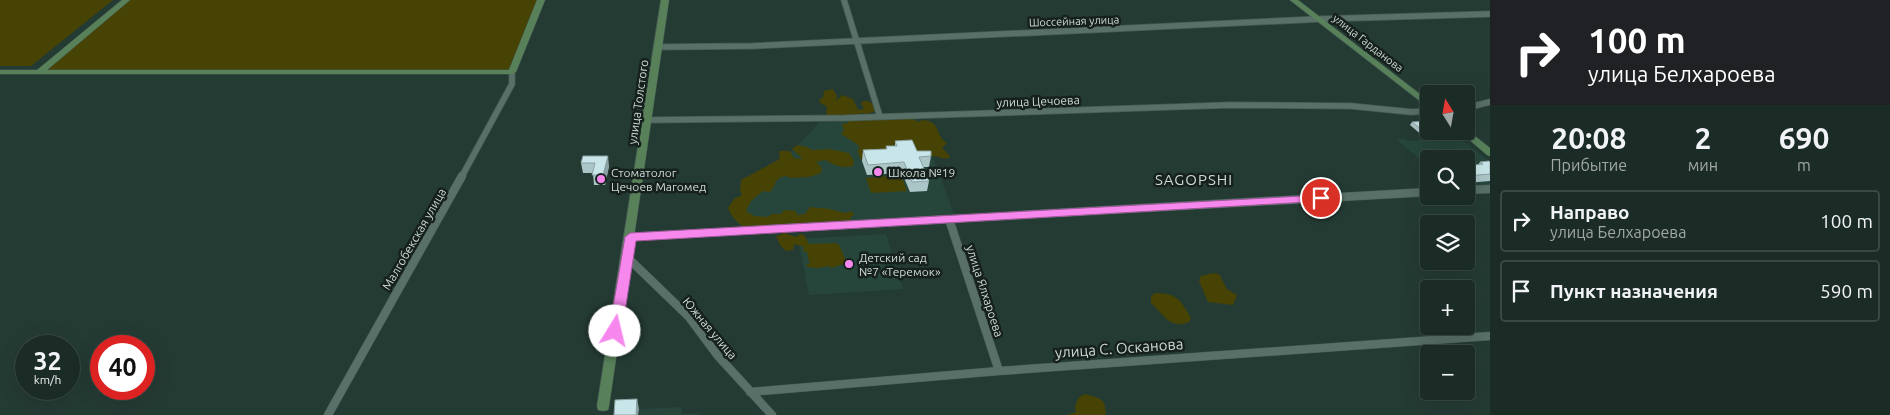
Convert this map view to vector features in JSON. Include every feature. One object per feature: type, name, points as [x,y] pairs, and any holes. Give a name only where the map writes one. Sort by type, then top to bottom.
[{"type":"street","points":[[39,72],[126,0]]},
{"type":"street","points":[[0,72],[512,72],[541,0]]},
{"type":"street","name":"улица Толстого","points":[[630,237],[665,0]]},
{"type":"street","points":[[844,0],[880,117]]},
{"type":"street","name":"улица Гарданова","points":[[1294,0],[1420,98]]},
{"type":"street","name":"Шоссейная улица","points":[[658,47],[857,42],[929,36],[1490,14]]},
{"type":"street","name":"Малгобекская улица","points":[[328,415],[478,148],[512,84],[512,72]]},
{"type":"street","points":[[1475,106],[1490,102]]},
{"type":"street","name":"улица Цечоева","points":[[648,120],[880,117],[1230,105],[1350,106],[1420,111]]},
{"type":"street","points":[[1474,140],[1490,153]]},
{"type":"street","points":[[1475,190],[1490,189]]},
{"type":"street","points":[[630,237],[1420,193]]},
{"type":"street","name":"улица Ялхароева","points":[[949,219],[999,370]]},
{"type":"street","points":[[602,410],[630,237]]},
{"type":"street","points":[[602,410],[630,237]]},
{"type":"street","name":"Южная улица","points":[[628,258],[689,317],[718,356],[772,415]]},
{"type":"street","name":"улица С. Осканова","points":[[750,392],[999,370],[1490,336]]},
{"type":"shaded area","points":[[0,0],[113,0],[31,66],[0,66]]},
{"type":"shaded area","points":[[126,0],[541,0],[512,72],[39,72]]},
{"type":"shaded area","points":[[833,89],[837,96],[836,101],[842,95],[853,99],[858,110],[864,109],[861,103],[865,101],[874,105],[875,111],[867,114],[860,113],[860,115],[910,118],[919,122],[922,120],[933,123],[940,136],[947,143],[942,148],[950,156],[949,158],[934,156],[860,159],[857,149],[860,149],[857,144],[841,134],[844,130],[842,124],[848,123],[848,121],[826,116],[827,107],[819,102],[823,98],[824,91]]},
{"type":"shaded area","points":[[918,119],[955,216],[742,225],[741,205],[820,122]]},
{"type":"shaded area","points":[[1396,139],[1405,139],[1407,141],[1463,140],[1490,162],[1490,185],[1475,186],[1475,150],[1420,150],[1420,160]]},
{"type":"shaded area","points":[[797,145],[812,150],[829,149],[849,153],[854,161],[853,166],[842,167],[825,160],[816,162],[822,168],[821,173],[809,177],[789,178],[787,176],[780,178],[776,181],[770,192],[763,191],[751,201],[746,211],[754,216],[768,217],[772,214],[781,214],[784,210],[796,211],[797,215],[805,214],[810,207],[845,213],[852,211],[854,216],[851,216],[851,220],[820,230],[786,229],[775,234],[765,232],[761,234],[741,225],[733,218],[728,208],[734,199],[742,195],[740,191],[741,180],[778,160],[780,157],[779,151],[790,151],[794,158],[803,159],[792,149]]},
{"type":"shaded area","points":[[901,175],[907,191],[871,193],[866,178]]},
{"type":"shaded area","points":[[782,232],[796,237],[800,234],[804,235],[809,244],[836,243],[839,245],[847,263],[831,268],[829,266],[808,267],[806,265],[812,262],[809,262],[807,252],[803,251],[804,247],[794,244],[793,250],[786,251],[780,245],[776,236],[781,235]]},
{"type":"shaded area","name":"Детский сад №7 «Теремок»","points":[[886,234],[903,289],[809,295],[798,239]]},
{"type":"shaded area","points":[[1213,273],[1219,274],[1227,289],[1237,295],[1233,305],[1208,302],[1199,281],[1201,276]]},
{"type":"shaded area","points":[[1155,293],[1163,293],[1178,299],[1191,318],[1189,322],[1177,324],[1167,320],[1151,303],[1151,296]]},
{"type":"shaded area","points":[[1085,394],[1102,400],[1105,405],[1106,415],[1067,415],[1076,412],[1075,406],[1079,397]]},
{"type":"shaded area","points":[[682,407],[682,414],[699,413],[699,415],[617,415],[617,410]]},
{"type":"building","points":[[1412,122],[1420,122],[1420,128]]},
{"type":"building","points":[[912,140],[917,151],[931,151],[931,156],[919,157],[929,181],[912,182],[904,162],[868,165],[863,150],[887,149],[886,146],[897,146],[895,141]]},
{"type":"building","points":[[583,156],[608,156],[603,175],[592,175],[595,163],[581,163]]},
{"type":"building","points":[[1480,162],[1490,162],[1490,174],[1475,175],[1475,165],[1483,164]]},
{"type":"building","points":[[637,399],[636,415],[614,415],[615,400]]},
{"type":"place","name":"Школа №19","points":[[878,172]]},
{"type":"place","name":"Стоматолог Цечоев Магомед","points":[[601,179]]},
{"type":"place","name":"Детский сад №7 «Теремок»","points":[[849,264]]},
{"type":"district","name":"SAGOPSHI","points":[[1194,179]]},
{"type":"route","points":[[615,331],[630,237],[1321,198]]}]
